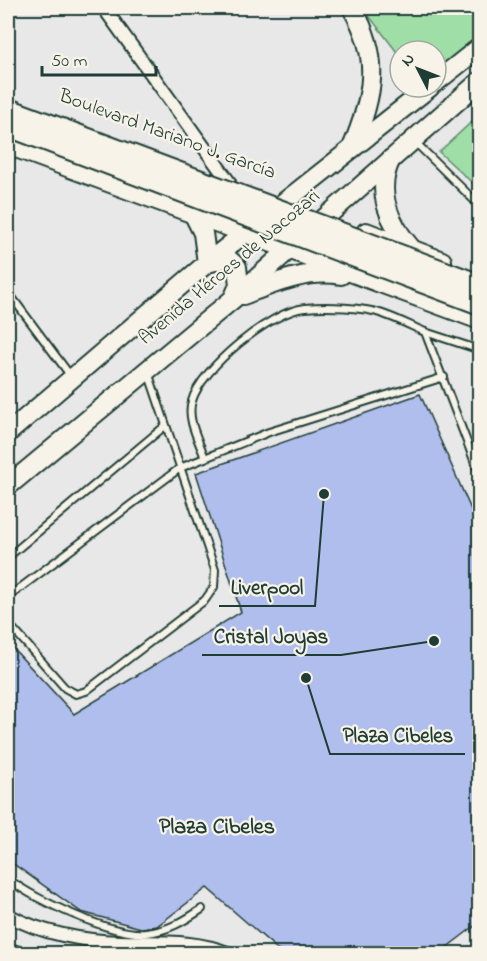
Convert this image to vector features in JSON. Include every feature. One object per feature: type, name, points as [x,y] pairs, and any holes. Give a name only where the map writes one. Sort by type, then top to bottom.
[{"type":"main road","points":[[350,152],[365,117],[372,90],[372,67],[368,45],[352,8]]},
{"type":"main road","points":[[448,72],[480,47]]},
{"type":"main road","name":"Avenida Héroes de Nacozari","points":[[8,486],[147,368],[233,299],[480,81]]},
{"type":"main road","name":"Avenida Héroes de Nacozari","points":[[8,433],[207,263],[415,99]]},
{"type":"main road","name":"Boulevard Mariano J. García","points":[[8,100],[480,276]]},
{"type":"main road","points":[[8,109],[480,285]]},
{"type":"main road","points":[[41,157],[53,116]]},
{"type":"main road","points":[[8,126],[480,304]]},
{"type":"main road","points":[[8,145],[480,320]]},
{"type":"main road","points":[[392,157],[384,189],[387,212],[397,232],[412,249]]},
{"type":"main road","points":[[194,215],[203,233],[207,263],[226,258],[237,267],[239,285],[233,299]]},
{"type":"main road","points":[[233,299],[298,276],[326,273],[375,282]]},
{"type":"street","points":[[104,8],[229,182]]},
{"type":"street","points":[[8,915],[22,923],[82,939],[183,942],[230,954]]},
{"type":"street","points":[[8,949],[20,954]]},
{"type":"lane","points":[[412,139],[480,206]]},
{"type":"lane","points":[[8,292],[72,378]]},
{"type":"lane","points":[[205,458],[191,419],[191,401],[206,373],[266,322],[303,308],[338,308],[381,313],[425,332],[480,350]]},
{"type":"lane","points":[[425,332],[480,476]]},
{"type":"lane","points":[[8,622],[65,688],[76,694],[86,691],[205,600],[214,587],[215,570],[147,368]]},
{"type":"lane","points":[[9,594],[180,468],[268,432],[444,377]]},
{"type":"lane","points":[[8,557],[165,426]]},
{"type":"lane","points":[[8,879],[23,890],[112,928],[145,933],[177,926],[202,909]]},
{"type":"green space","points":[[363,8],[479,8],[479,38],[448,62],[448,39],[388,40]]},
{"type":"green space","points":[[479,115],[479,189],[439,152]]},
{"type":"building","name":"Plaza Cibeles","points":[[420,394],[480,530],[480,922],[438,954],[283,954],[207,888],[157,926],[141,928],[81,912],[8,860],[8,643],[74,714],[241,612],[196,473]]},
{"type":"place","name":"Liverpool","points":[[324,494]]},
{"type":"place","name":"Cristal Joyas","points":[[434,641]]},
{"type":"place","name":"Plaza Cibeles","points":[[306,678]]},
{"type":"district","name":"Plaza Cibeles","points":[[217,828]]}]
